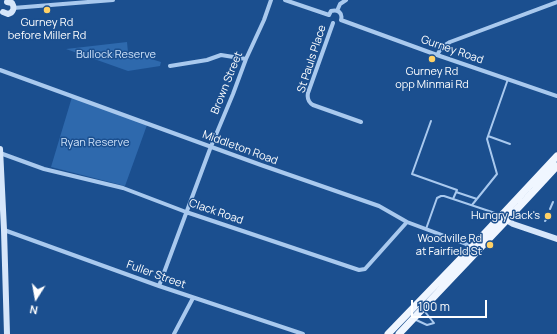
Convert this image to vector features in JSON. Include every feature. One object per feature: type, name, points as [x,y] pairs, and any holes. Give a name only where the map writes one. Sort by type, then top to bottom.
[{"type":"main road","points":[[388,334],[557,156]]},
{"type":"main road","points":[[399,334],[507,221],[557,166]]},
{"type":"street","points":[[14,8],[12,3],[6,1],[2,5],[2,13],[6,14],[12,12],[14,8],[113,0]]},
{"type":"street","name":"Brown Street","points":[[159,286],[211,147],[271,0]]},
{"type":"street","points":[[285,0],[329,15]]},
{"type":"street","points":[[337,11],[340,4],[346,0]]},
{"type":"street","points":[[438,55],[442,47],[450,42],[557,2]]},
{"type":"street","points":[[329,15],[331,12],[337,11]]},
{"type":"street","points":[[329,15],[330,20],[333,23],[338,22],[341,20],[341,15],[337,11]]},
{"type":"street","name":"Gurney Road","points":[[341,20],[557,96]]},
{"type":"street","name":"St Pauls Place","points":[[333,23],[306,102],[361,122]]},
{"type":"street","points":[[170,66],[207,60],[221,55],[246,59]]},
{"type":"street","name":"Middleton Road","points":[[0,70],[211,147],[379,206],[407,222],[466,244],[471,248]]},
{"type":"street","points":[[0,149],[4,230],[3,270],[8,334]]},
{"type":"street","name":"Clack Road","points":[[0,153],[44,169],[123,188],[186,212],[359,270],[365,268],[407,222]]},
{"type":"street","points":[[500,216],[513,224],[557,240]]},
{"type":"street","name":"Fuller Street","points":[[4,230],[193,298],[303,334]]},
{"type":"street","points":[[174,334],[193,298]]},
{"type":"lane","points":[[472,205],[497,174],[487,139],[508,79]]},
{"type":"lane","points":[[431,121],[412,174],[477,199]]},
{"type":"lane","points":[[488,136],[510,144]]},
{"type":"lane","points":[[453,199],[456,192]]},
{"type":"lane","points":[[426,229],[437,198],[444,196],[500,216]]},
{"type":"lane","points":[[550,209],[553,202]]},
{"type":"lane","points":[[413,319],[427,325],[434,323],[423,308]]},
{"type":"green space","name":"Bullock Reserve","points":[[127,42],[128,52],[161,62],[160,66],[128,71],[66,49]]},
{"type":"green space","name":"Ryan Reserve","points":[[72,97],[147,125],[125,186],[51,167]]},
{"type":"place","name":"Gurney Rd before Miller Rd","points":[[47,10]]},
{"type":"place","name":"Gurney Rd opp Minmai Rd","points":[[432,59]]},
{"type":"place","name":"Hungry Jack's","points":[[548,216]]},
{"type":"place","name":"Woodville Rd at Fairfield St","points":[[490,245]]}]
